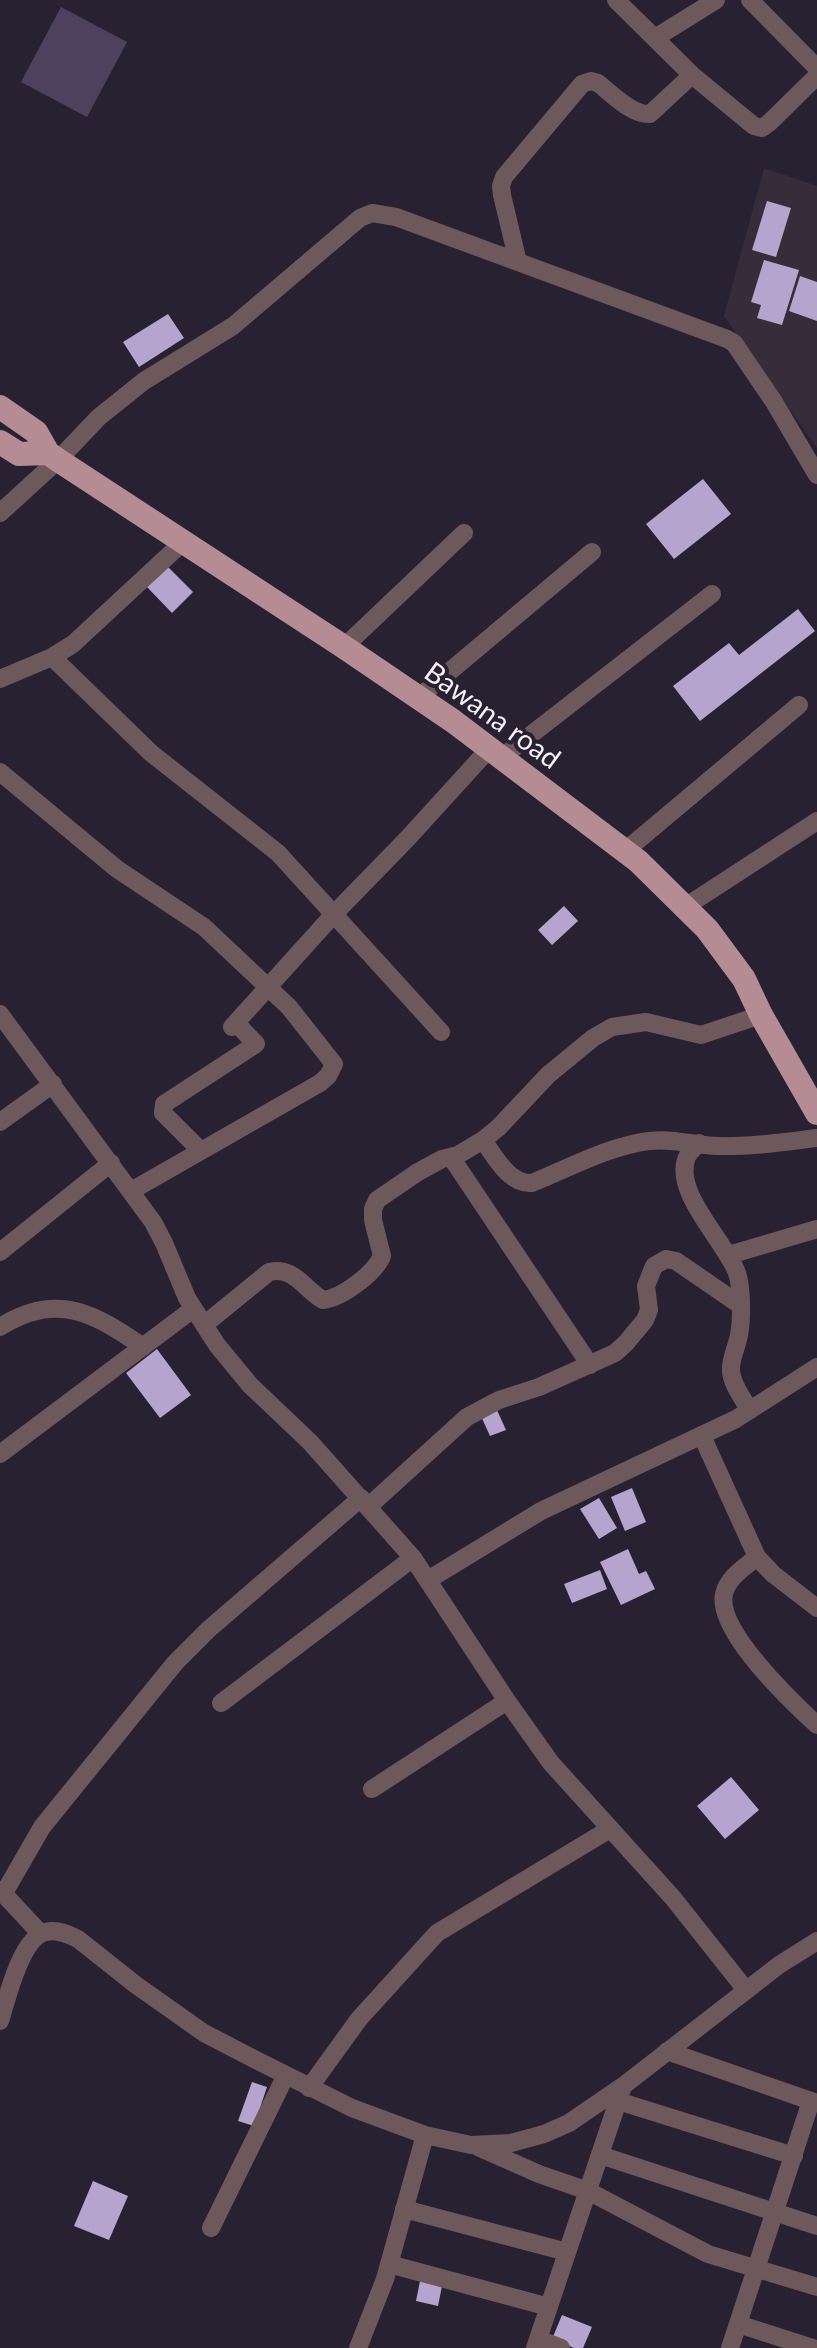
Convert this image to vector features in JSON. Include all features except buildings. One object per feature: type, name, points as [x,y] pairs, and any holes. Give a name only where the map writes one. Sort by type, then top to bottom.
[{"type":"main road","name":"Bawana road","points":[[0,407],[36,432],[53,456],[418,698],[625,851],[707,929],[744,979],[817,1113]]},
{"type":"main road","name":"Bawana road","points":[[0,442],[19,454],[53,456]]},
{"type":"street","points":[[616,0],[692,75],[747,122],[762,128],[817,76]]},
{"type":"street","points":[[655,38],[716,0]]},
{"type":"street","points":[[750,0],[817,68]]},
{"type":"street","points":[[518,262],[502,195],[504,177],[582,84],[591,81],[598,83],[635,110],[650,114],[692,75]]},
{"type":"street","points":[[0,513],[53,456],[99,417],[144,381],[233,326],[372,213],[396,217],[734,343],[774,402],[817,475]]},
{"type":"street","points":[[344,647],[464,533]]},
{"type":"street","points":[[0,679],[52,657],[73,644],[182,543]]},
{"type":"street","points":[[418,698],[592,552]]},
{"type":"street","points":[[201,1151],[163,1113],[164,1104],[256,1044],[234,1025],[334,914],[495,753],[712,594]]},
{"type":"street","points":[[52,657],[151,753],[268,844],[441,1032]]},
{"type":"street","points":[[625,851],[799,705]]},
{"type":"street","points":[[0,772],[117,869],[204,927],[289,1007],[334,1064],[320,1083],[131,1191]]},
{"type":"street","points":[[685,907],[817,821]]},
{"type":"street","points":[[0,1454],[143,1347],[269,1272],[279,1269],[289,1272],[323,1300],[340,1296],[376,1267],[382,1256],[373,1220],[377,1200],[418,1172],[483,1140],[548,1075],[593,1038],[612,1027],[646,1022],[701,1035],[761,1015]]},
{"type":"street","points":[[4,1027],[53,1084],[131,1191],[164,1243],[187,1298],[217,1345],[250,1385],[310,1442],[413,1558],[551,1763],[673,1898],[746,1990]]},
{"type":"street","points":[[0,1122],[53,1084]]},
{"type":"street","points":[[483,1140],[508,1172],[525,1184],[615,1149],[646,1141],[676,1139],[728,1145],[817,1138]]},
{"type":"street","points":[[699,1143],[687,1156],[684,1169],[700,1216],[729,1255],[738,1277],[739,1335],[731,1369],[734,1383],[749,1410]]},
{"type":"street","points":[[451,1157],[590,1365]]},
{"type":"street","points":[[0,1252],[111,1163]]},
{"type":"street","points":[[729,1255],[817,1229]]},
{"type":"street","points":[[41,1934],[2,1892],[42,1827],[175,1663],[209,1629],[467,1417],[499,1400],[539,1387],[615,1353],[645,1320],[649,1310],[648,1276],[660,1261],[676,1261],[740,1305]]},
{"type":"street","points":[[0,1327],[24,1313],[42,1308],[65,1310],[110,1324],[143,1347]]},
{"type":"street","points":[[428,1580],[541,1511],[702,1436],[817,1367]]},
{"type":"street","points":[[702,1436],[757,1557],[773,1574],[817,1608]]},
{"type":"street","points":[[757,1557],[733,1577],[724,1592],[727,1614],[765,1674],[817,1725]]},
{"type":"street","points":[[221,1703],[413,1558]]},
{"type":"street","points":[[372,1789],[507,1701]]},
{"type":"street","points":[[309,2088],[359,2019],[437,1933],[610,1829]]},
{"type":"street","points":[[0,2021],[23,1956],[33,1940],[48,1931],[59,1932],[78,1939],[204,2033],[309,2088],[425,2135],[471,2145],[588,2191],[708,2254],[817,2287]]},
{"type":"street","points":[[471,2145],[511,2143],[544,2134],[621,2094],[667,2051],[746,1990],[817,1941]]},
{"type":"street","points":[[667,2051],[814,2102],[730,2348]]},
{"type":"street","points":[[211,2228],[286,2075]]},
{"type":"street","points":[[561,2348],[536,2343],[621,2094]]},
{"type":"street","points":[[621,2094],[794,2156]]},
{"type":"street","points":[[358,2348],[389,2264],[425,2135]]},
{"type":"street","points":[[600,2155],[817,2226]]},
{"type":"street","points":[[404,2209],[567,2252]]},
{"type":"street","points":[[389,2264],[549,2307]]},
{"type":"street","points":[[738,2324],[813,2348]]},
{"type":"shaded area","points":[[61,7],[127,42],[87,117],[21,82]]},
{"type":"shaded area","points":[[764,168],[817,186],[817,448],[724,316]]}]
